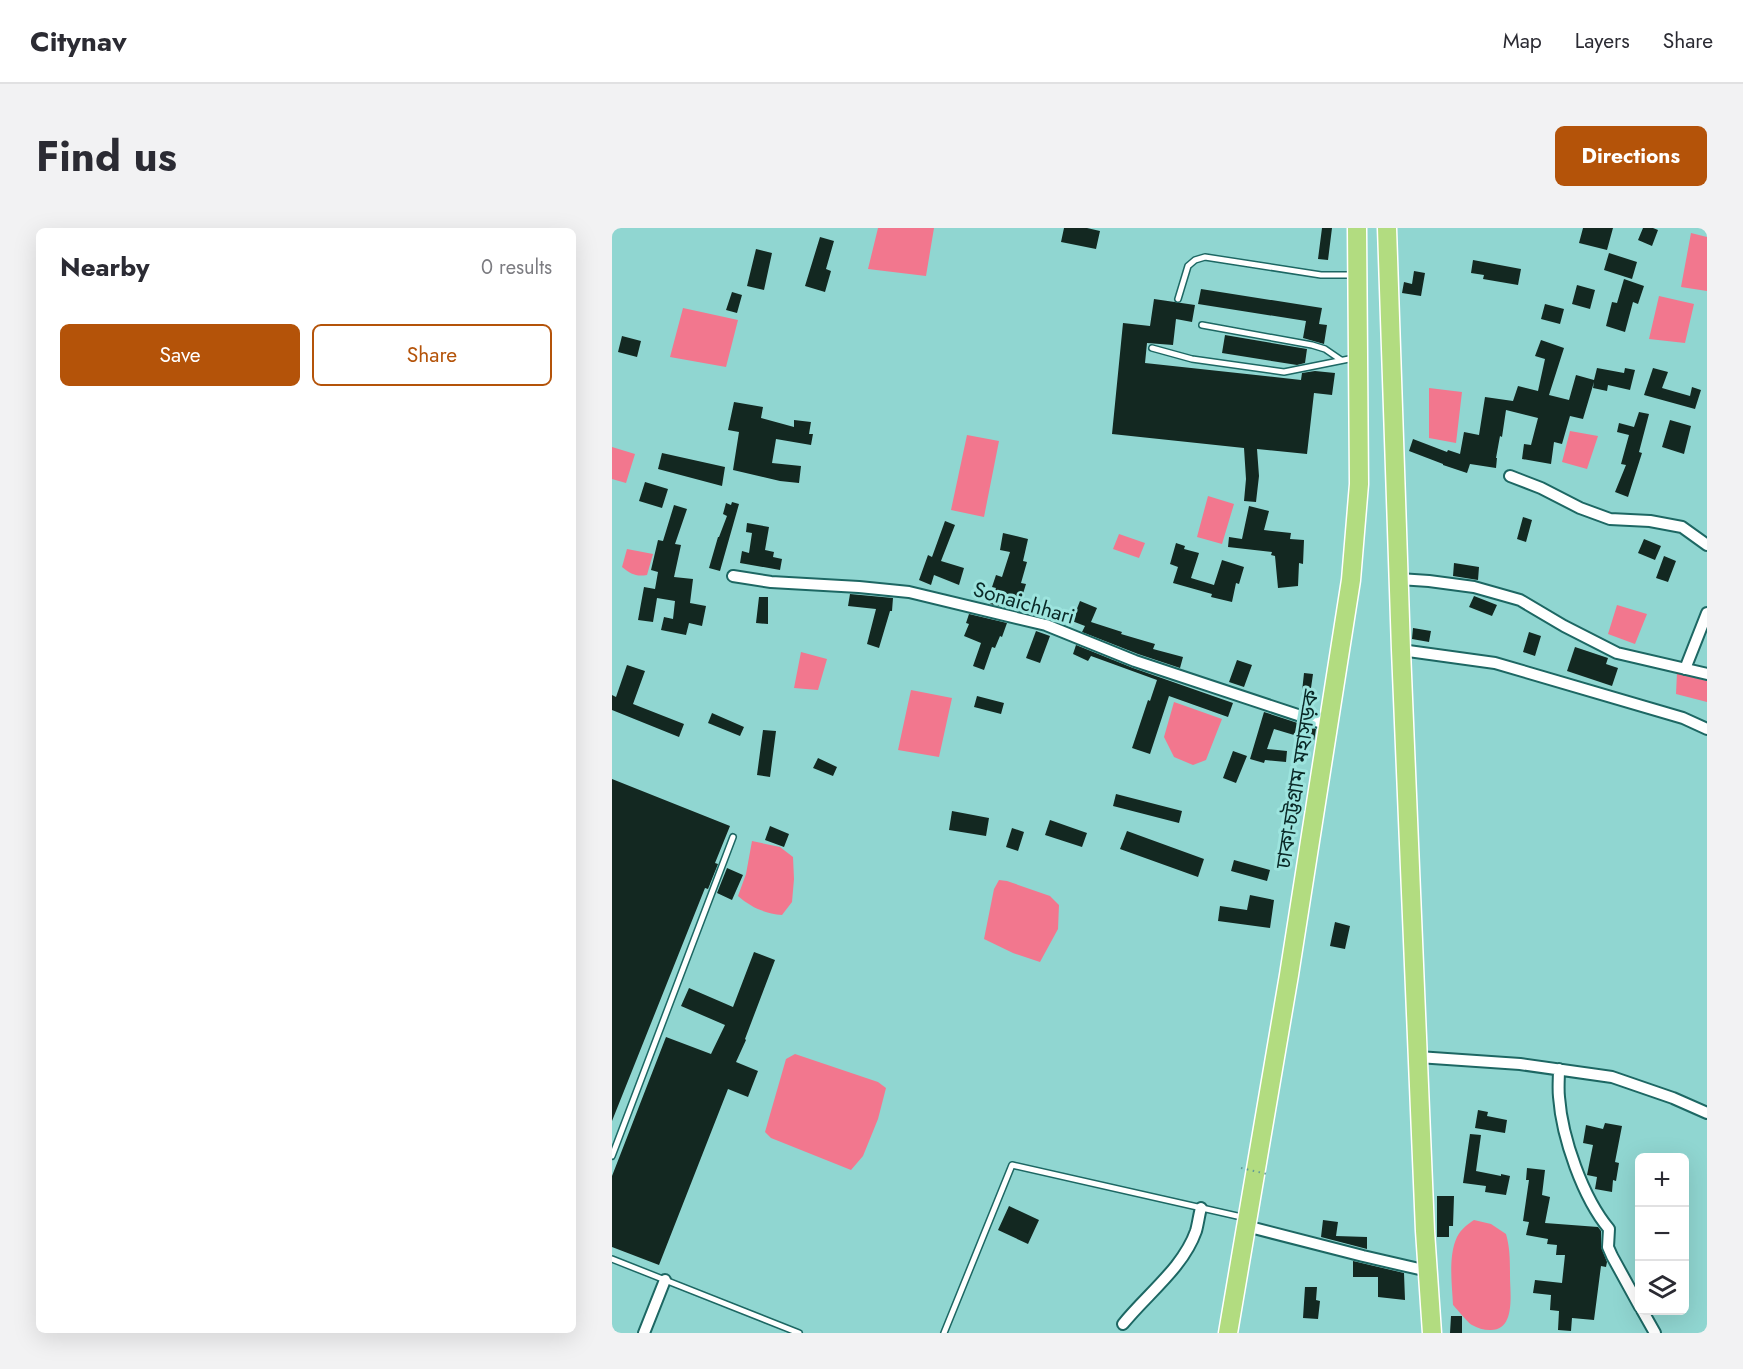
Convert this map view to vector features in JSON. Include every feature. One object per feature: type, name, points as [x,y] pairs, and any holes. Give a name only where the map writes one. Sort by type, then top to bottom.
[{"type":"highway","name":"ঢাকা-চট্টগ্রাম মহাসড়ক","points":[[1228,1333],[1280,1029],[1351,580],[1359,484],[1350,358],[1357,275],[1357,228]]},
{"type":"highway","points":[[1387,228],[1401,650],[1425,1231],[1432,1333]]},
{"type":"street","points":[[1510,476],[1610,519],[1650,521],[1682,527],[1707,545]]},
{"type":"street","name":"Sonaichhari","points":[[733,576],[771,582],[909,592],[1046,625],[1135,662],[1328,725]]},
{"type":"street","points":[[1399,579],[1474,587],[1520,600],[1617,653],[1707,674]]},
{"type":"street","points":[[1685,669],[1707,613]]},
{"type":"street","points":[[1401,650],[1495,663],[1683,718],[1707,729]]},
{"type":"street","points":[[1418,1057],[1520,1064],[1612,1077],[1673,1098],[1707,1113]]},
{"type":"street","points":[[1559,1069],[1559,1097],[1563,1124],[1574,1161],[1586,1195],[1599,1217],[1610,1229],[1608,1247],[1635,1298]]},
{"type":"street","points":[[1123,1324],[1177,1264],[1196,1231],[1201,1208]]},
{"type":"street","points":[[1247,1222],[1363,1256],[1428,1271]]},
{"type":"street","points":[[644,1333],[665,1280]]},
{"type":"street","points":[[1644,1315],[1655,1333]]},
{"type":"lane","points":[[1178,299],[1188,266],[1204,257],[1321,275],[1357,275]]},
{"type":"lane","points":[[1202,325],[1312,345],[1350,358]]},
{"type":"lane","points":[[1152,348],[1192,359],[1284,372],[1350,358]]},
{"type":"lane","points":[[612,1156],[732,837]]},
{"type":"lane","points":[[944,1333],[1012,1165],[1201,1208],[1247,1222]]},
{"type":"lane","points":[[612,1259],[800,1333]]},
{"type":"path","points":[[1241,1168],[1268,1174]]},
{"type":"shaded area","points":[[878,228],[934,228],[926,276],[868,269]]},
{"type":"shaded area","points":[[1691,233],[1707,237],[1707,291],[1681,287]]},
{"type":"shaded area","points":[[1659,296],[1694,304],[1685,343],[1649,339]]},
{"type":"shaded area","points":[[683,308],[738,320],[726,367],[670,357]]},
{"type":"shaded area","points":[[1429,388],[1462,392],[1456,443],[1429,438]]},
{"type":"shaded area","points":[[1570,431],[1598,436],[1587,469],[1562,462]]},
{"type":"shaded area","points":[[967,435],[999,441],[984,517],[951,510]]},
{"type":"shaded area","points":[[612,447],[635,454],[626,483],[612,479]]},
{"type":"shaded area","points":[[1208,496],[1234,504],[1222,544],[1197,537]]},
{"type":"shaded area","points":[[1119,534],[1145,543],[1139,558],[1113,549]]},
{"type":"shaded area","points":[[627,549],[653,554],[647,575],[640,576],[622,567]]},
{"type":"shaded area","points":[[1617,605],[1647,614],[1635,644],[1608,634]]},
{"type":"shaded area","points":[[801,652],[827,659],[818,690],[794,688]]},
{"type":"shaded area","points":[[1677,673],[1707,681],[1707,702],[1676,694]]},
{"type":"shaded area","points":[[911,690],[952,698],[939,757],[898,750]]},
{"type":"shaded area","points":[[1174,702],[1222,719],[1206,760],[1193,765],[1174,757],[1164,737]]},
{"type":"shaded area","points":[[752,841],[780,847],[793,857],[792,902],[782,915],[758,909],[738,896],[746,874]]},
{"type":"shaded area","points":[[999,880],[1050,896],[1059,905],[1058,929],[1040,962],[1013,953],[984,939],[994,889]]},
{"type":"shaded area","points":[[795,1054],[878,1082],[886,1088],[878,1119],[863,1156],[851,1170],[771,1138],[765,1132],[786,1059]]},
{"type":"shaded area","points":[[1474,1220],[1491,1224],[1506,1234],[1510,1260],[1511,1301],[1508,1318],[1498,1329],[1488,1330],[1474,1326],[1453,1305],[1452,1253],[1460,1232]]},
{"type":"building","points":[[1064,228],[1087,228],[1100,231],[1096,249],[1061,242]]},
{"type":"building","points":[[1322,228],[1332,228],[1328,260],[1318,259]]},
{"type":"building","points":[[1583,228],[1613,228],[1607,250],[1579,243]]},
{"type":"building","points":[[1643,228],[1658,230],[1652,246],[1638,240]]},
{"type":"building","points":[[820,237],[834,241],[826,269],[831,271],[825,292],[805,286]]},
{"type":"building","points":[[756,249],[772,253],[764,290],[747,286]]},
{"type":"building","points":[[1609,253],[1637,262],[1632,279],[1604,270]]},
{"type":"building","points":[[1473,260],[1521,269],[1518,285],[1483,279],[1484,275],[1471,273]]},
{"type":"building","points":[[1414,271],[1425,273],[1421,296],[1402,293],[1404,282],[1412,284]]},
{"type":"building","points":[[1624,279],[1644,286],[1638,304],[1633,302],[1625,332],[1606,326],[1612,302],[1617,303]]},
{"type":"building","points":[[1577,285],[1595,290],[1590,309],[1572,304]]},
{"type":"building","points":[[1201,289],[1322,308],[1319,324],[1327,325],[1324,344],[1303,338],[1306,321],[1198,304]]},
{"type":"building","points":[[732,292],[742,295],[737,313],[726,310]]},
{"type":"building","points":[[1154,299],[1195,305],[1192,322],[1176,319],[1173,345],[1147,343],[1145,363],[1301,380],[1302,373],[1315,371],[1335,373],[1332,395],[1314,393],[1307,454],[1257,449],[1259,476],[1256,502],[1244,501],[1246,479],[1244,448],[1112,434],[1123,323],[1150,326]]},
{"type":"building","points":[[1545,304],[1564,309],[1560,324],[1541,319]]},
{"type":"building","points":[[1225,335],[1307,349],[1305,363],[1297,365],[1222,353]]},
{"type":"building","points":[[622,336],[641,341],[637,357],[618,352]]},
{"type":"building","points":[[1541,340],[1564,348],[1549,395],[1569,400],[1576,375],[1594,380],[1597,368],[1624,373],[1625,368],[1635,370],[1630,390],[1608,385],[1607,391],[1593,388],[1594,382],[1583,419],[1570,416],[1562,444],[1554,442],[1551,464],[1522,459],[1524,444],[1531,445],[1538,418],[1506,410],[1496,468],[1470,464],[1467,473],[1409,451],[1413,439],[1447,452],[1448,450],[1460,454],[1464,432],[1479,435],[1485,397],[1513,401],[1518,386],[1538,391],[1545,359],[1535,356]]},
{"type":"building","points":[[1653,368],[1668,372],[1662,388],[1690,396],[1692,387],[1701,390],[1695,409],[1644,395]]},
{"type":"building","points":[[734,402],[763,407],[761,418],[794,427],[794,420],[811,422],[809,434],[813,434],[811,445],[776,439],[772,463],[801,466],[799,483],[733,470],[739,432],[728,430]]},
{"type":"building","points":[[1639,412],[1649,414],[1639,452],[1642,453],[1628,497],[1615,492],[1626,465],[1621,464],[1629,435],[1617,432],[1619,423],[1634,427]]},
{"type":"building","points":[[1670,420],[1691,426],[1684,454],[1662,447]]},
{"type":"building","points":[[662,453],[725,467],[722,486],[658,469]]},
{"type":"building","points":[[645,482],[668,489],[662,508],[639,501]]},
{"type":"building","points":[[732,502],[739,504],[720,571],[709,568],[727,516],[723,514],[726,503],[731,505]]},
{"type":"building","points":[[674,505],[687,509],[675,544],[681,545],[674,577],[693,579],[690,603],[706,606],[702,626],[689,623],[686,635],[661,630],[664,617],[673,619],[675,601],[657,598],[653,622],[638,620],[644,587],[655,589],[658,572],[651,570],[658,540],[663,541]]},
{"type":"building","points":[[1249,506],[1269,511],[1264,530],[1291,533],[1290,539],[1304,540],[1303,564],[1299,563],[1298,586],[1278,588],[1275,556],[1271,555],[1272,552],[1228,547],[1229,537],[1242,539]]},
{"type":"building","points":[[1523,517],[1532,520],[1526,542],[1517,539]]},
{"type":"building","points":[[945,521],[955,525],[941,561],[964,568],[959,585],[934,575],[931,585],[919,580],[928,555],[932,557]]},
{"type":"building","points":[[747,523],[769,527],[765,550],[774,552],[773,557],[782,559],[780,570],[740,563],[742,551],[749,553],[752,533],[746,532]]},
{"type":"building","points":[[1003,533],[1028,539],[1023,561],[1027,562],[1021,583],[1026,584],[1019,611],[990,604],[996,588],[992,587],[996,575],[1002,577],[1010,552],[1000,550]]},
{"type":"building","points":[[1644,539],[1661,546],[1655,560],[1638,553]]},
{"type":"building","points":[[1176,543],[1185,546],[1184,549],[1199,553],[1191,578],[1214,585],[1222,560],[1244,567],[1239,584],[1236,583],[1232,602],[1173,583],[1178,567],[1170,564]]},
{"type":"building","points":[[1664,556],[1676,561],[1668,582],[1656,578]]},
{"type":"building","points":[[1454,563],[1479,567],[1478,580],[1453,576]]},
{"type":"building","points":[[850,594],[893,598],[892,611],[890,611],[879,648],[867,644],[876,609],[848,606]]},
{"type":"building","points":[[1474,596],[1497,605],[1492,616],[1469,607]]},
{"type":"building","points":[[759,597],[768,597],[768,624],[756,623]]},
{"type":"building","points":[[1080,601],[1097,608],[1091,622],[1155,644],[1153,649],[1183,657],[1180,668],[1082,632],[1085,626],[1072,621]]},
{"type":"building","points":[[969,614],[1007,623],[1002,637],[1000,636],[995,648],[992,647],[984,670],[973,666],[981,643],[964,636],[969,624],[966,623]]},
{"type":"building","points":[[1413,628],[1431,631],[1429,642],[1412,639]]},
{"type":"building","points":[[1036,631],[1050,636],[1040,663],[1026,658]]},
{"type":"building","points":[[1529,632],[1541,636],[1535,656],[1523,652]]},
{"type":"building","points":[[1076,645],[1133,668],[1233,703],[1228,717],[1169,696],[1150,754],[1132,748],[1157,680],[1091,656],[1088,661],[1073,654]]},
{"type":"building","points":[[1575,647],[1608,658],[1606,664],[1618,668],[1612,686],[1567,671]]},
{"type":"building","points":[[1237,660],[1252,665],[1244,687],[1229,682]]},
{"type":"building","points":[[627,665],[645,671],[633,704],[684,724],[679,737],[612,710],[612,695],[616,697]]},
{"type":"building","points":[[1304,673],[1313,674],[1309,702],[1301,701]]},
{"type":"building","points":[[977,696],[1004,703],[1001,714],[974,707]]},
{"type":"building","points":[[1264,712],[1316,729],[1314,741],[1274,729],[1267,749],[1287,751],[1286,762],[1265,760],[1264,763],[1250,759]]},
{"type":"building","points":[[712,713],[744,727],[740,736],[708,723]]},
{"type":"building","points":[[763,730],[776,731],[770,777],[757,775]]},
{"type":"building","points":[[1233,751],[1247,756],[1236,783],[1223,778]]},
{"type":"building","points":[[818,758],[837,767],[833,776],[813,768]]},
{"type":"building","points":[[612,779],[730,826],[715,863],[718,864],[708,889],[705,888],[612,1121]]},
{"type":"building","points":[[1116,794],[1182,811],[1179,823],[1113,806]]},
{"type":"building","points":[[952,811],[989,818],[986,836],[949,830]]},
{"type":"building","points":[[1050,820],[1087,833],[1082,847],[1045,835]]},
{"type":"building","points":[[770,826],[789,834],[784,847],[765,840]]},
{"type":"building","points":[[1012,828],[1024,832],[1018,851],[1006,847]]},
{"type":"building","points":[[1127,831],[1204,859],[1198,877],[1120,849]]},
{"type":"building","points":[[1234,860],[1270,870],[1267,881],[1231,871]]},
{"type":"building","points":[[727,868],[743,875],[732,900],[717,893]]},
{"type":"building","points":[[1250,895],[1274,900],[1270,928],[1218,921],[1220,906],[1247,910]]},
{"type":"building","points":[[1335,922],[1350,926],[1345,949],[1330,946]]},
{"type":"building","points":[[754,952],[775,960],[736,1062],[758,1071],[748,1097],[728,1089],[659,1265],[612,1247],[612,1176],[666,1037],[711,1054],[725,1025],[681,1006],[689,988],[733,1007]]},
{"type":"building","points":[[1478,1110],[1488,1112],[1487,1116],[1507,1120],[1505,1133],[1475,1128]]},
{"type":"building","points":[[1605,1123],[1622,1126],[1615,1162],[1619,1163],[1616,1181],[1613,1180],[1612,1192],[1595,1189],[1597,1177],[1587,1175],[1593,1145],[1583,1143],[1586,1125],[1603,1129]]},
{"type":"building","points":[[1470,1134],[1481,1135],[1476,1171],[1510,1176],[1506,1195],[1485,1192],[1486,1186],[1463,1183]]},
{"type":"building","points":[[1527,1168],[1545,1170],[1542,1195],[1550,1197],[1545,1223],[1598,1227],[1601,1231],[1601,1247],[1607,1262],[1606,1267],[1601,1266],[1594,1320],[1572,1318],[1571,1331],[1558,1330],[1559,1311],[1550,1310],[1551,1295],[1533,1293],[1535,1280],[1562,1283],[1565,1255],[1556,1255],[1557,1245],[1547,1244],[1548,1239],[1526,1235],[1529,1222],[1523,1221],[1529,1180],[1526,1180]]},
{"type":"building","points":[[1437,1196],[1454,1196],[1453,1226],[1449,1226],[1449,1237],[1437,1237]]},
{"type":"building","points":[[1009,1206],[1039,1220],[1028,1244],[998,1230]]},
{"type":"building","points":[[1323,1220],[1338,1222],[1336,1236],[1367,1237],[1367,1249],[1321,1237]]},
{"type":"building","points":[[1353,1261],[1404,1273],[1405,1300],[1378,1297],[1378,1277],[1353,1277]]},
{"type":"building","points":[[1305,1287],[1317,1287],[1316,1300],[1320,1301],[1318,1319],[1303,1318]]},
{"type":"building","points":[[1451,1316],[1462,1316],[1462,1333],[1450,1333]]}]
